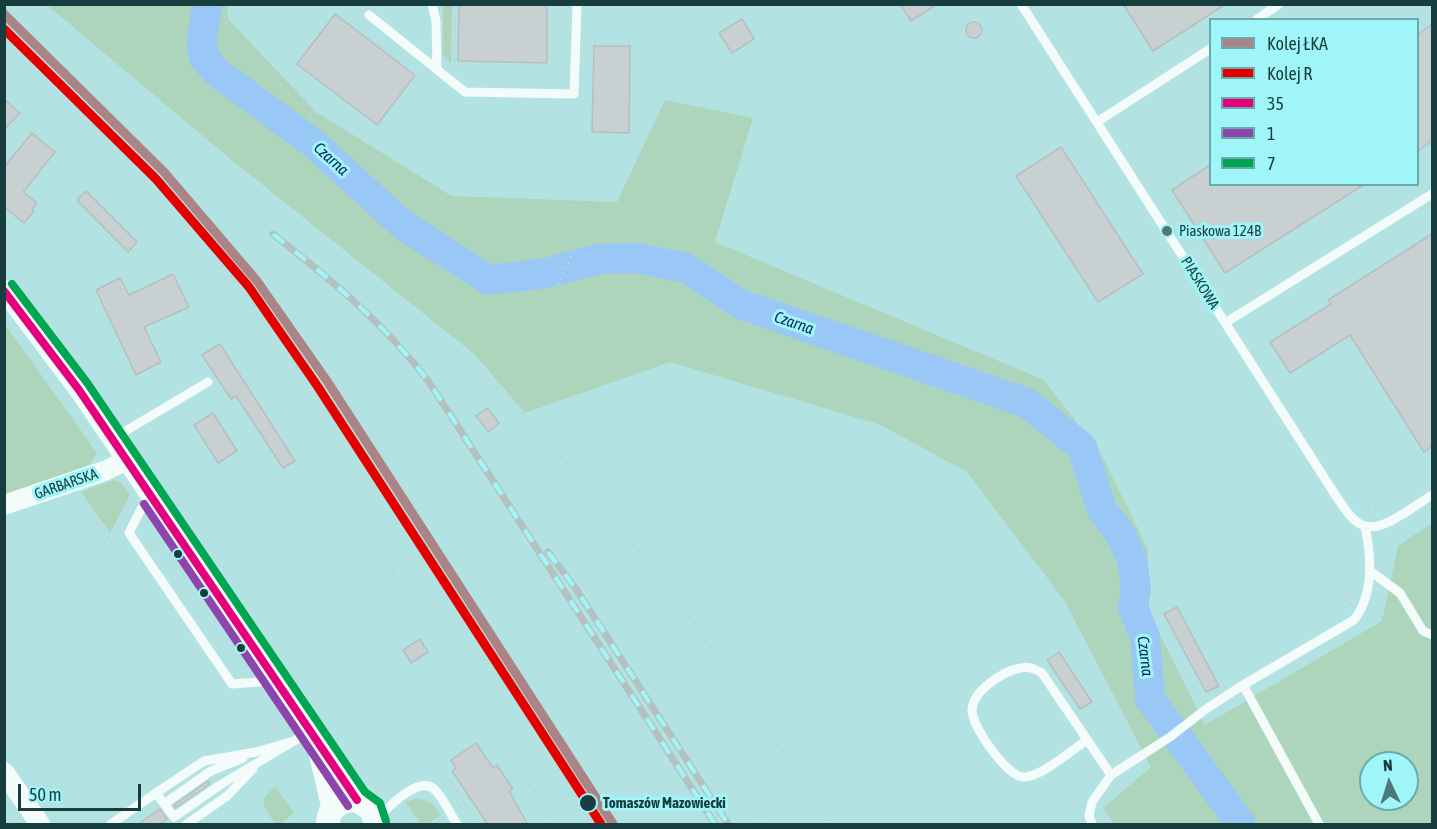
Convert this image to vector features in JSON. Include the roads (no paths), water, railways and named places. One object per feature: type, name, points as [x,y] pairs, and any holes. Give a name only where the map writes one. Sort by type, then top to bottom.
[{"type":"street","points":[[4,290],[15,301],[112,439],[273,674],[306,737],[357,800],[372,810],[376,822]]},
{"type":"street","name":"GARBARSKA","points":[[4,505],[73,483],[126,460]]},
{"type":"street","points":[[306,737],[323,816],[338,804],[357,800]]},
{"type":"street","points":[[4,772],[40,825]]},
{"type":"lane","points":[[432,4],[436,21],[436,70]]},
{"type":"lane","points":[[369,15],[465,92],[574,94],[578,4]]},
{"type":"lane","name":"PIASKOWA","points":[[1021,4],[1336,496],[1352,517],[1365,526]]},
{"type":"lane","points":[[1259,18],[1279,4]]},
{"type":"lane","points":[[1097,122],[1209,50]]},
{"type":"lane","points":[[1225,323],[1432,194]]},
{"type":"lane","points":[[112,439],[208,382]]},
{"type":"lane","points":[[1092,825],[1089,816],[1092,802],[1111,775],[1170,737],[1206,709],[1243,685],[1354,620],[1360,613],[1370,571],[1370,551],[1365,526],[1377,526],[1391,521],[1432,495]]},
{"type":"lane","points":[[153,498],[141,509],[129,533],[180,609],[232,684],[260,682],[273,674]]},
{"type":"lane","points":[[1370,571],[1400,593],[1423,631],[1432,635]]},
{"type":"lane","points":[[1087,740],[1036,774],[1023,777],[1012,774],[1003,766],[975,723],[972,712],[974,701],[981,690],[1009,672],[1032,668],[1042,673],[1111,775]]},
{"type":"lane","points":[[1243,685],[1319,825]]},
{"type":"lane","points":[[111,825],[204,761],[306,737]]},
{"type":"lane","points":[[156,793],[176,821],[220,785],[306,737]]},
{"type":"lane","points":[[164,804],[211,771],[254,748]]},
{"type":"lane","points":[[187,825],[227,796],[261,761]]},
{"type":"lane","points":[[376,822],[400,797],[418,786],[426,785],[434,789],[457,825]]},
{"type":"waterway","name":"Czarna","points":[[207,4],[202,41],[204,58],[219,74],[313,143],[404,226],[489,280],[546,273],[598,259],[637,258],[686,268],[740,304],[1027,403],[1082,447],[1102,510],[1119,532],[1132,559],[1136,590],[1133,607],[1145,637],[1150,699],[1241,824]]},
{"type":"railway","points":[[273,234],[336,285],[375,321],[429,382],[715,824]]},
{"type":"railway","points":[[548,552],[576,589],[728,824]]},
{"type":"rail line","name":"ŁKA","points":[[4,14],[164,172],[257,281],[327,381],[613,824]]},
{"type":"rail line","name":"R","points":[[4,29],[156,179],[249,287],[318,387],[601,824]]},
{"type":"place","name":"Piaskowa 124B","points":[[1167,231]]},
{"type":"place","name":"Tomaszów Mazowiecki","points":[[588,803]]}]
